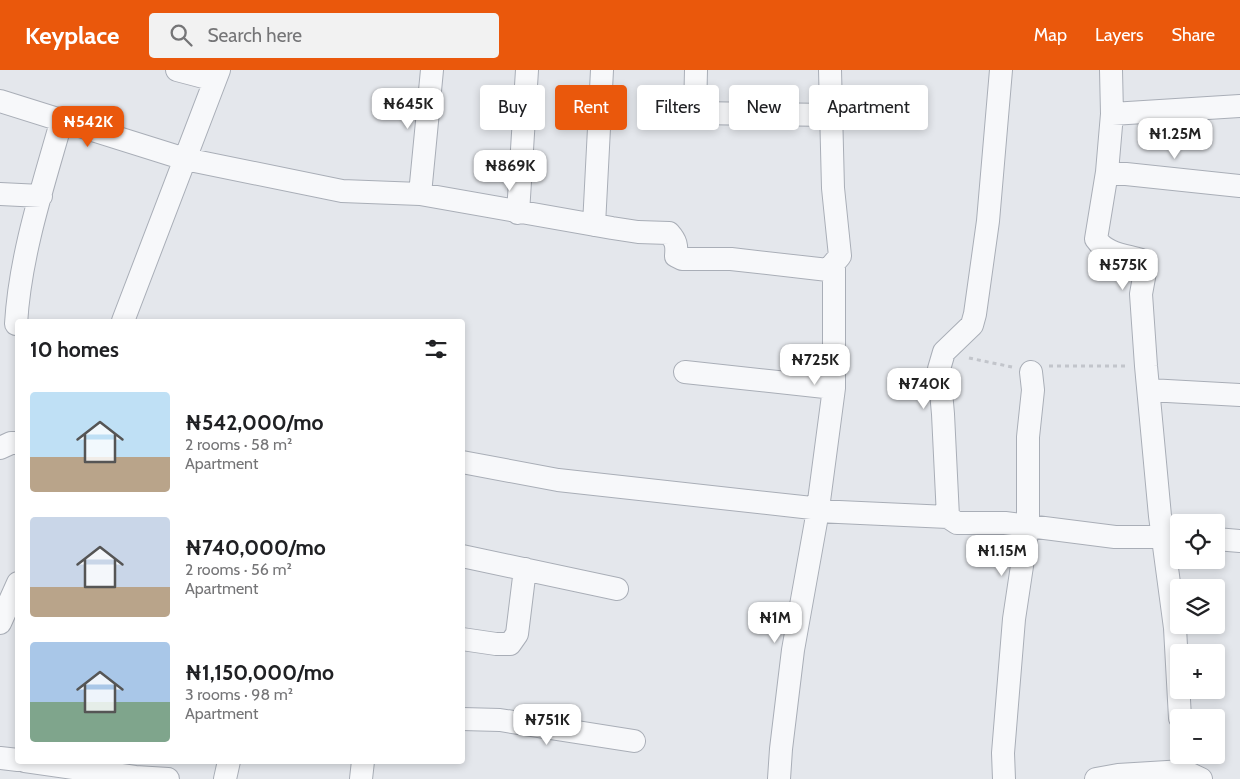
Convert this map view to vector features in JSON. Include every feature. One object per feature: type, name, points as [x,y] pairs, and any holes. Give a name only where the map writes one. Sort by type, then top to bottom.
[{"type":"street","points":[[125,319],[217,75],[177,70]]},
{"type":"street","points":[[420,194],[432,70]]},
{"type":"street","points":[[518,212],[527,70]]},
{"type":"street","points":[[594,225],[602,70]]},
{"type":"street","points":[[696,70],[695,114],[809,115]]},
{"type":"street","points":[[830,70],[830,85]]},
{"type":"street","points":[[948,517],[939,369],[944,352],[972,325],[975,314],[988,221],[1001,70]]},
{"type":"street","points":[[1111,70],[1112,114],[1107,172],[1096,239],[1107,250],[1141,260],[1145,272],[1141,294],[1160,516],[1170,535]]},
{"type":"street","points":[[0,101],[185,160],[342,190],[420,194],[638,232],[669,233],[675,239],[677,245],[676,256],[682,259],[731,259],[828,270],[840,256],[833,188],[831,130]]},
{"type":"street","points":[[1112,114],[1240,106]]},
{"type":"street","points":[[11,324],[41,196],[62,120]]},
{"type":"street","points":[[1107,172],[1240,186]]},
{"type":"street","points":[[0,194],[41,196]]},
{"type":"street","points":[[779,779],[793,650],[817,511],[834,388],[834,263]]},
{"type":"street","points":[[685,372],[834,388]]},
{"type":"street","points":[[1004,779],[1003,754],[1014,620],[1028,526],[1028,437],[1033,390],[1031,372]]},
{"type":"street","points":[[1149,390],[1240,395]]},
{"type":"street","points":[[0,448],[15,443]]},
{"type":"street","points":[[465,463],[558,480],[812,508],[817,511],[948,517],[958,523],[1005,523],[1114,537],[1170,537]]},
{"type":"street","points":[[1225,540],[1240,541]]},
{"type":"street","points":[[465,557],[617,589]]},
{"type":"street","points":[[465,639],[510,644],[517,634],[525,569]]},
{"type":"street","points":[[1172,569],[1180,709]]},
{"type":"street","points":[[0,623],[15,589]]},
{"type":"street","points":[[465,719],[500,720],[634,741]]},
{"type":"street","points":[[0,758],[15,760]]},
{"type":"street","points":[[46,764],[135,777],[168,779]]},
{"type":"street","points":[[225,779],[228,764]]},
{"type":"street","points":[[361,779],[363,764]]},
{"type":"street","points":[[1096,779],[1189,768]]},
{"type":"path","points":[[944,352],[1031,372],[1053,365],[1146,366]]}]
